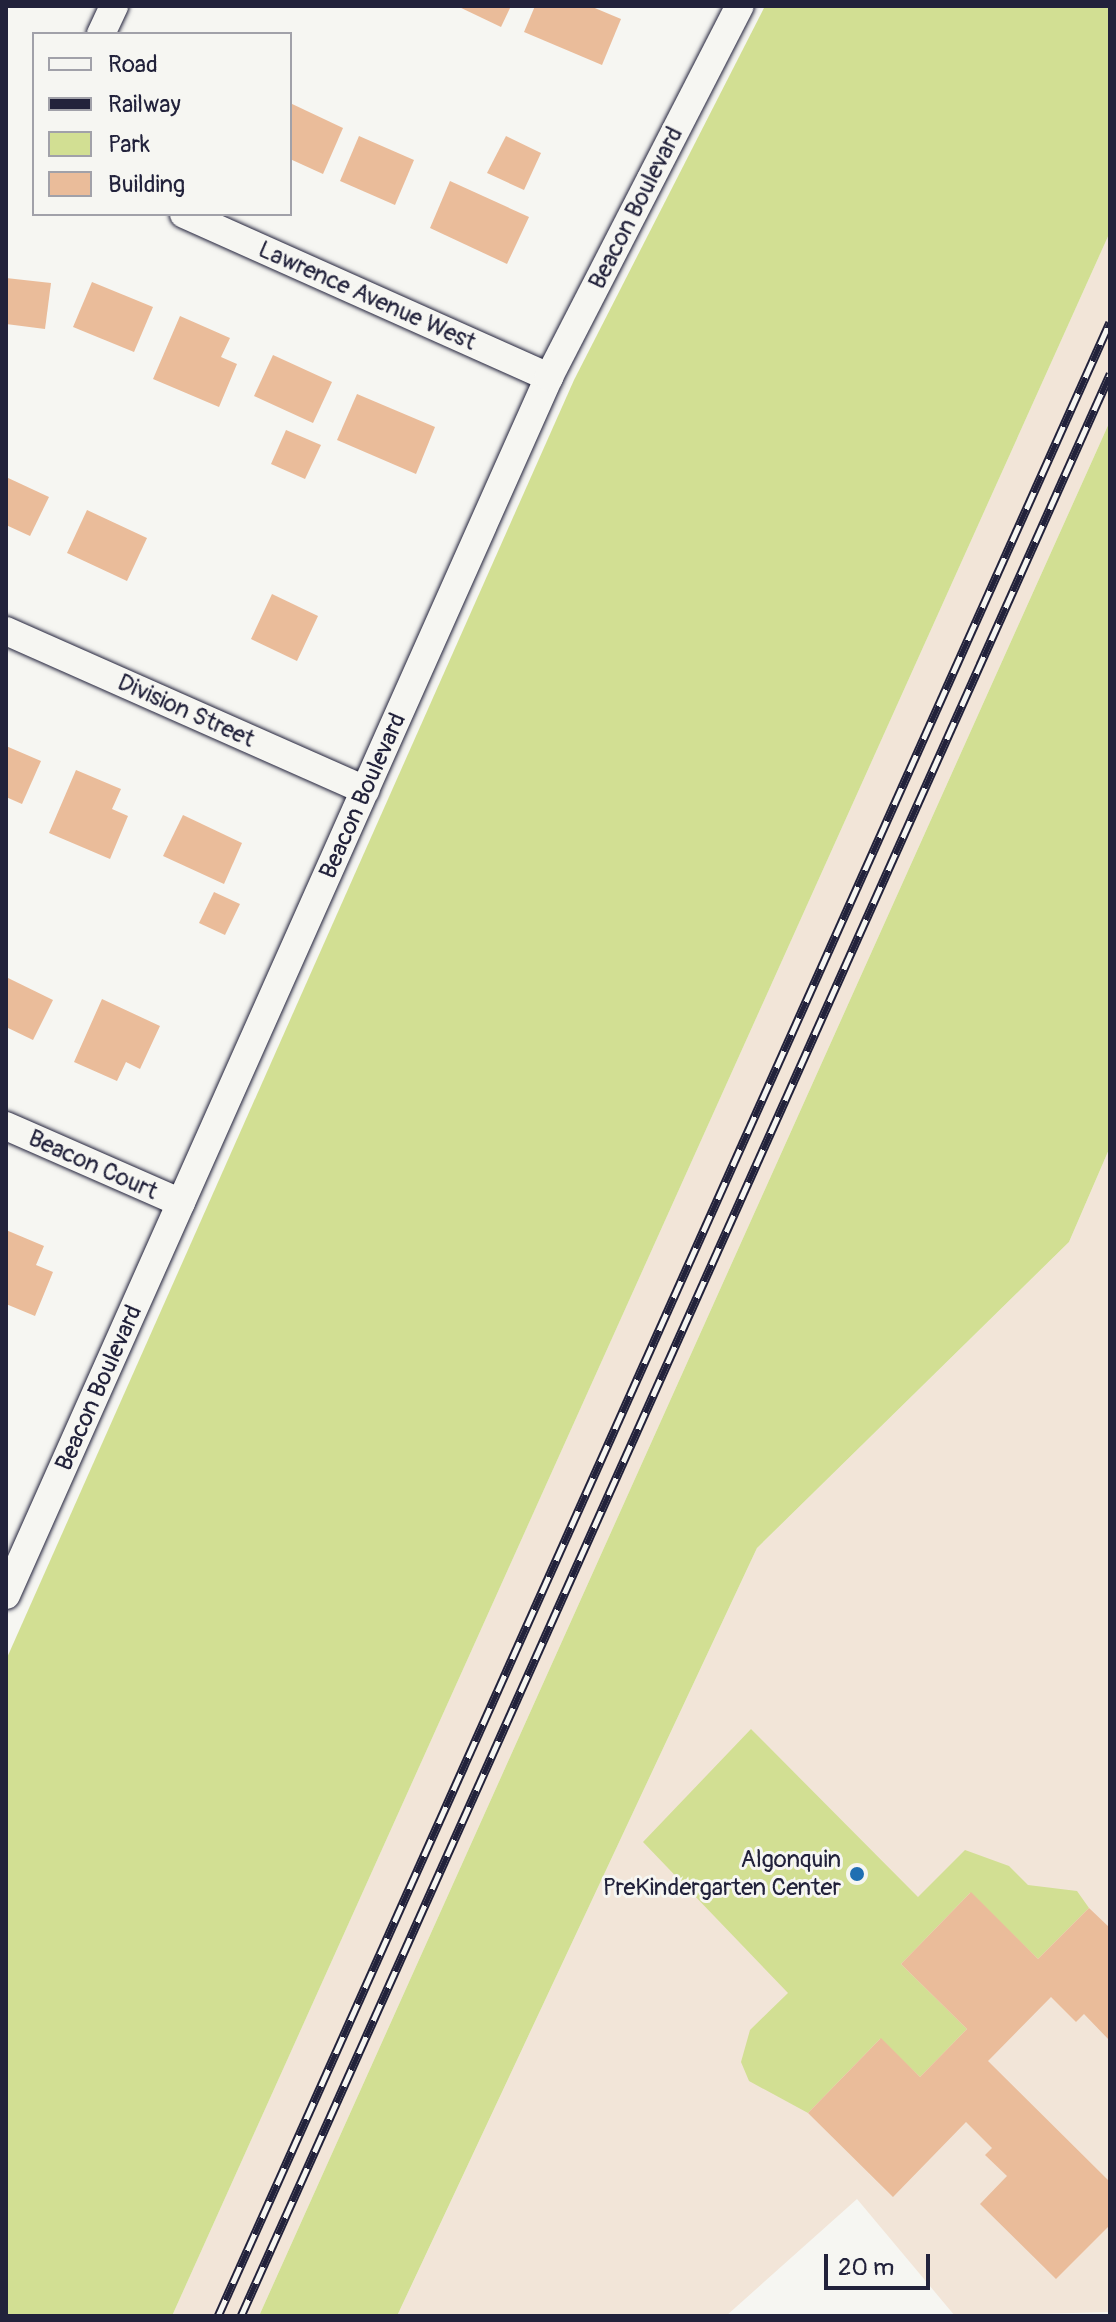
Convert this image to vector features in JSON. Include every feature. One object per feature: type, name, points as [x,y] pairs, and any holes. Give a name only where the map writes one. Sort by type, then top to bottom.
[{"type":"street","points":[[102,32],[114,6]]},
{"type":"street","name":"Beacon Boulevard","points":[[6,1595],[549,377],[740,6]]},
{"type":"street","name":"Lawrence Avenue West","points":[[188,216],[549,377]]},
{"type":"street","name":"Division Street","points":[[6,631],[365,790]]},
{"type":"street","name":"Beacon Court","points":[[6,1126],[181,1203]]},
{"type":"shaded area","points":[[1110,232],[1110,421],[259,2316],[172,2316]]},
{"type":"shaded area","name":"Algonquin PreKindergarten Center","points":[[1110,1147],[1110,2312],[955,2316],[857,2199],[726,2316],[397,2316],[757,1548],[1069,1242]]},
{"type":"green space","points":[[765,6],[1110,6],[1110,232],[172,2316],[6,2316],[6,1660],[574,380]]},
{"type":"green space","points":[[1110,421],[1110,1147],[1069,1242],[757,1548],[397,2316],[259,2316]]},
{"type":"green space","points":[[751,1729],[918,1897],[965,1850],[1009,1866],[1028,1885],[1077,1891],[1089,1908],[1038,1959],[970,1893],[901,1964],[967,2029],[920,2077],[880,2039],[808,2113],[749,2081],[741,2062],[750,2030],[788,1993],[643,1842]]},
{"type":"building","points":[[457,6],[511,6],[501,27]]},
{"type":"building","points":[[535,6],[590,6],[621,19],[602,65],[524,32]]},
{"type":"building","points":[[292,104],[343,128],[323,174],[292,160]]},
{"type":"building","points":[[359,136],[414,160],[395,205],[340,181]]},
{"type":"building","points":[[506,136],[541,153],[524,190],[487,173]]},
{"type":"building","points":[[450,181],[529,217],[507,264],[430,228]]},
{"type":"building","points":[[6,278],[51,283],[45,329],[6,324]]},
{"type":"building","points":[[92,282],[153,307],[134,352],[73,327]]},
{"type":"building","points":[[180,316],[230,338],[221,357],[237,364],[219,407],[153,379]]},
{"type":"building","points":[[273,355],[332,382],[313,423],[254,396]]},
{"type":"building","points":[[357,394],[435,427],[416,474],[337,440]]},
{"type":"building","points":[[286,430],[321,445],[305,479],[271,464]]},
{"type":"building","points":[[6,477],[49,497],[30,536],[6,525]]},
{"type":"building","points":[[87,510],[147,538],[127,581],[67,553]]},
{"type":"building","points":[[272,594],[318,616],[297,661],[251,639]]},
{"type":"building","points":[[6,746],[41,761],[22,804],[6,797]]},
{"type":"building","points":[[76,770],[121,789],[112,809],[128,816],[110,859],[49,833]]},
{"type":"building","points":[[183,815],[242,843],[224,884],[163,856]]},
{"type":"building","points":[[214,892],[240,904],[225,935],[199,923]]},
{"type":"building","points":[[6,977],[53,1000],[33,1040],[6,1027]]},
{"type":"building","points":[[102,999],[160,1026],[140,1069],[126,1062],[117,1081],[74,1062]]},
{"type":"building","points":[[6,1230],[44,1246],[36,1265],[53,1272],[35,1316],[6,1304]]},
{"type":"building","points":[[971,1892],[1038,1959],[1089,1908],[1110,1928],[1110,2041],[1084,2014],[1076,2022],[1051,1997],[988,2061],[1110,2182],[1110,2225],[1056,2279],[980,2204],[1007,2176],[985,2155],[992,2148],[966,2122],[893,2197],[808,2113],[881,2038],[920,2077],[967,2029],[901,1964]]},
{"type":"railway","points":[[218,2316],[1110,322]]},
{"type":"railway","points":[[241,2316],[1110,374]]},
{"type":"place","name":"Algonquin PreKindergarten Center","points":[[857,1874]]}]
